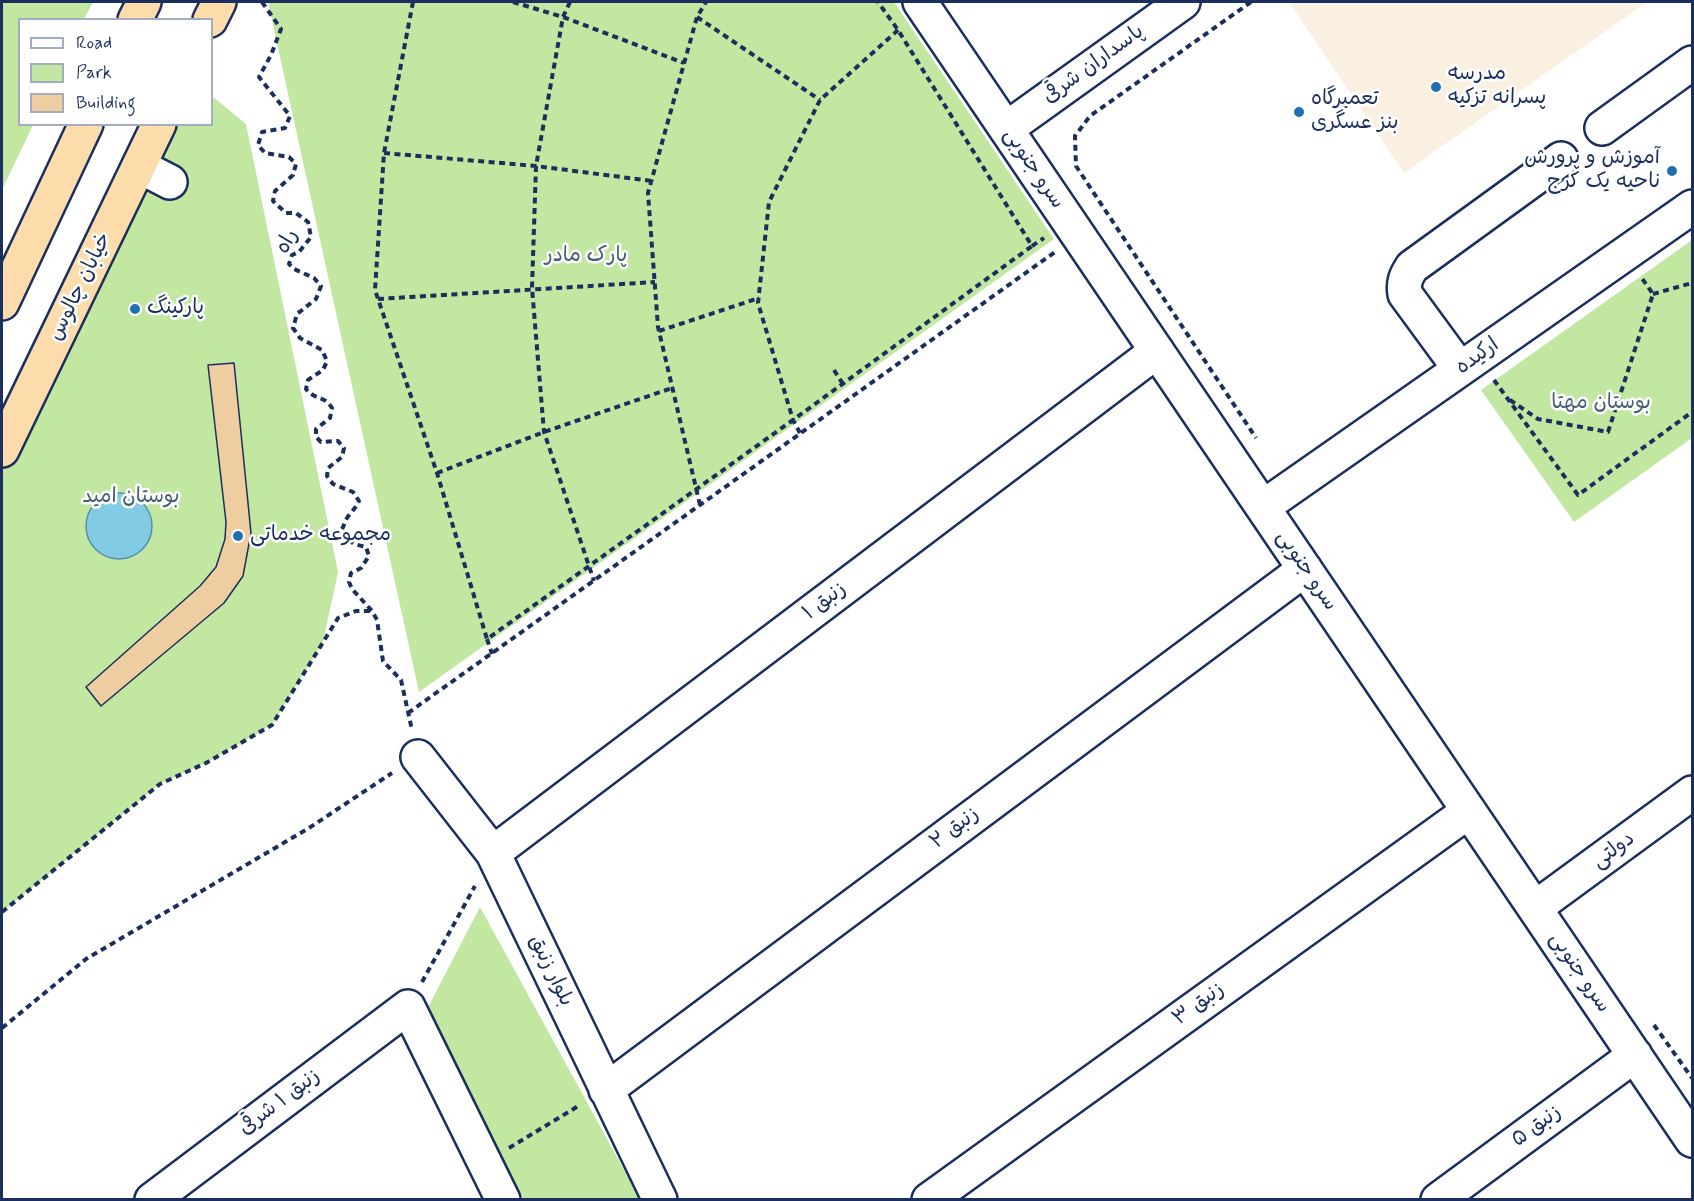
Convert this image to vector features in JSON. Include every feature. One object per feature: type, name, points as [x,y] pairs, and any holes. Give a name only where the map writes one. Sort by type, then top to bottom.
[{"type":"highway","points":[[136,18],[144,2]]},
{"type":"highway","points":[[211,18],[219,2]]},
{"type":"highway","points":[[2,303],[85,126]]},
{"type":"highway","name":"خیابان چالوس","points":[[2,450],[158,126]]},
{"type":"street","name":"پاسداران شرقی","points":[[1006,129],[1183,2]]},
{"type":"street","name":"سرو جنوبی","points":[[922,6],[1692,1140]]},
{"type":"street","points":[[1602,128],[1692,63]]},
{"type":"street","points":[[1469,363],[1405,294],[1404,284],[1407,274],[1412,267],[1561,159]]},
{"type":"street","points":[[139,166],[170,182]]},
{"type":"street","name":"ارکیده","points":[[1263,507],[1692,207]]},
{"type":"street","name":"زنبق ۱","points":[[493,853],[1157,351]]},
{"type":"street","name":"زنبق ۲","points":[[606,1090],[1305,569]]},
{"type":"street","name":"بلوار زنبق","points":[[418,756],[493,853],[660,1200]]},
{"type":"street","name":"دولتی","points":[[1535,908],[1692,794]]},
{"type":"street","name":"زنبق ۳","points":[[929,1200],[1469,810]]},
{"type":"street","points":[[408,1006],[503,1200]]},
{"type":"street","name":"زنبق ۱ شرقی","points":[[152,1200],[408,1006]]},
{"type":"street","name":"زنبق ۵","points":[[1438,1200],[1635,1055]]},
{"type":"path","name":"راه","points":[[262,2],[281,29],[259,77],[290,116],[285,128],[262,132],[258,145],[265,153],[289,157],[296,164],[293,175],[276,191],[273,201],[286,213],[296,213],[308,222],[311,237],[299,252],[292,255],[289,264],[294,269],[314,278],[321,286],[316,299],[297,314],[293,328],[300,338],[322,350],[327,361],[323,370],[308,380],[306,389],[311,395],[328,401],[333,408],[330,418],[316,429],[316,437],[321,442],[338,441],[344,448],[342,457],[328,468],[327,476],[333,484],[353,492],[359,501],[340,532],[354,544],[366,547],[369,556],[361,568],[351,573],[349,582],[377,620],[382,661],[401,680],[408,713],[492,654]]},
{"type":"path","points":[[413,2],[384,153],[375,290],[437,473],[492,654],[1078,235]]},
{"type":"path","points":[[513,2],[563,17],[684,63]]},
{"type":"path","points":[[570,2],[563,17],[536,166],[532,288],[544,432],[594,581]]},
{"type":"path","points":[[700,505],[659,331],[648,193],[697,17],[706,2]]},
{"type":"path","points":[[487,639],[1032,246],[898,30],[878,2]]},
{"type":"path","points":[[1251,2],[1090,116],[1075,136],[1076,166],[1257,440]]},
{"type":"path","points":[[800,433],[793,420],[758,303],[769,202],[820,100],[922,6]]},
{"type":"path","points":[[697,17],[820,100]]},
{"type":"path","points":[[384,153],[536,166],[652,181]]},
{"type":"path","points":[[1641,277],[1653,294]]},
{"type":"path","points":[[378,299],[655,282]]},
{"type":"path","points":[[1653,294],[1692,283]]},
{"type":"path","points":[[1469,363],[1507,397],[1538,419],[1608,432],[1653,294]]},
{"type":"path","points":[[659,331],[759,298]]},
{"type":"path","points":[[834,370],[843,384]]},
{"type":"path","points":[[437,473],[544,432],[672,388]]},
{"type":"path","points":[[1507,397],[1578,495],[1692,412]]},
{"type":"path","points":[[2,912],[160,784],[206,763],[272,725],[338,618],[356,612],[372,611]]},
{"type":"path","points":[[2,1028],[86,959],[309,828],[418,756]]},
{"type":"path","points":[[408,1006],[493,853]]},
{"type":"path","points":[[1652,1022],[1692,1078]]},
{"type":"path","points":[[485,1162],[606,1090]]},
{"type":"shaded area","name":"مدرسه پسرانه تزکیه","points":[[1289,2],[1647,2],[1404,173]]},
{"type":"green space","points":[[2,2],[93,2],[85,18],[18,18],[18,126],[33,126],[2,190]]},
{"type":"green space","name":"پارک مادر","points":[[268,2],[894,2],[1054,239],[419,692]]},
{"type":"green space","name":"بوستان امید","points":[[213,97],[246,124],[338,572],[323,642],[272,725],[206,763],[160,784],[2,912],[2,450],[159,126],[213,126]]},
{"type":"green space","name":"بوستان مهتا","points":[[1692,240],[1692,438],[1574,522],[1481,390]]},
{"type":"green space","points":[[480,907],[640,1199],[524,1199],[424,1015]]},
{"type":"water","points":[[119,493],[132,496],[142,503],[149,513],[152,526],[149,539],[142,549],[132,556],[119,559],[106,556],[96,549],[89,539],[86,526],[89,513],[96,503],[106,496]]},
{"type":"building","name":"مجموعه خدماتی","points":[[234,363],[251,533],[243,576],[224,603],[101,706],[86,687],[200,586],[216,567],[225,539],[226,522],[208,365]]},
{"type":"place","name":"مدرسه پسرانه تزکیه","points":[[1436,87]]},
{"type":"place","name":"تعمیرگاه بنز عسگری","points":[[1299,112]]},
{"type":"place","name":"آموزش و پرورش ناحیه یک کرج","points":[[1672,171]]},
{"type":"place","name":"پارکینگ","points":[[135,309]]},
{"type":"place","name":"مجموعه خدماتی","points":[[238,536]]}]
